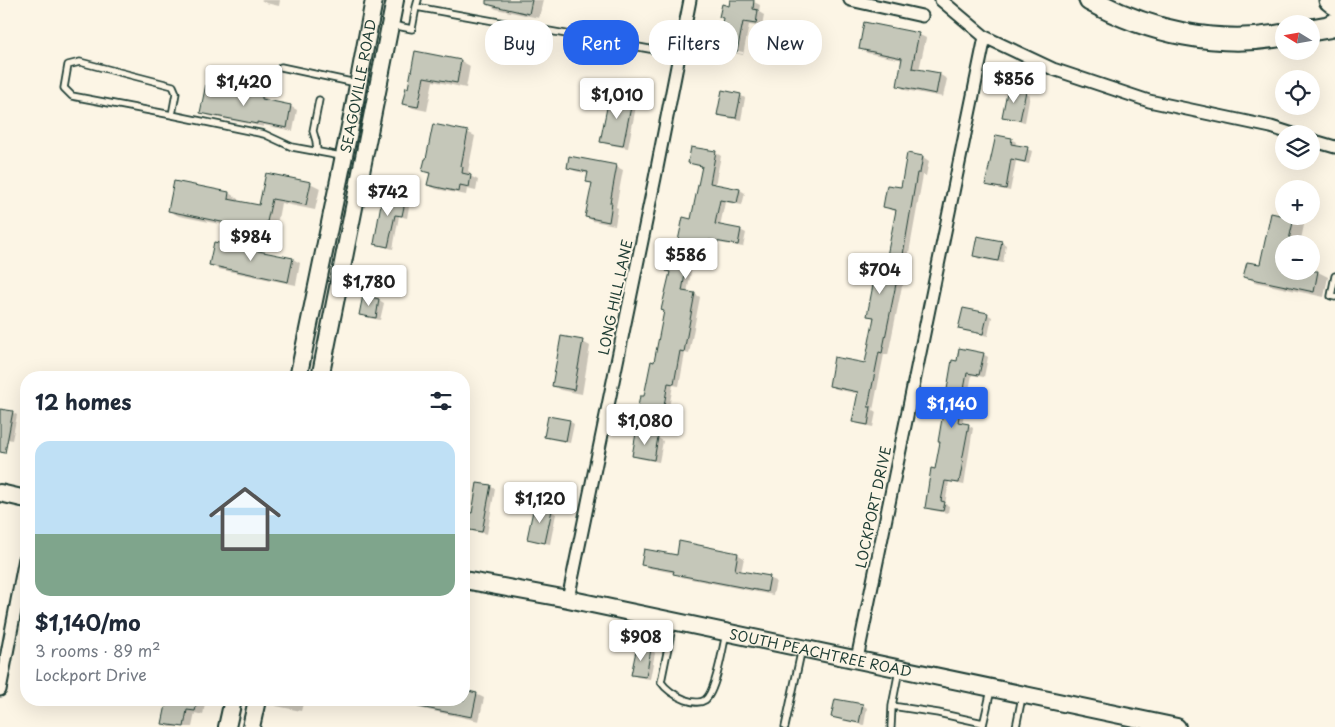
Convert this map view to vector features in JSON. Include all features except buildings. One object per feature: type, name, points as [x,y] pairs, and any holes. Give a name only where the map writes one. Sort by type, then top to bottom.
[{"type":"highway","points":[[1090,0],[1110,11],[1148,26],[1186,36],[1226,39],[1275,36]]},
{"type":"highway","points":[[1330,0],[1335,4]]},
{"type":"highway","points":[[1320,28],[1335,24]]},
{"type":"main road","name":"SEAGOVILLE ROAD","points":[[299,371],[374,0]]},
{"type":"main road","name":"SEAGOVILLE ROAD","points":[[321,371],[395,0]]},
{"type":"main road","points":[[336,192],[357,196]]},
{"type":"main road","points":[[311,309],[332,313]]},
{"type":"main road","points":[[0,493],[20,498]]},
{"type":"main road","name":"SOUTH PEACHTREE ROAD","points":[[470,581],[568,599],[1177,727]]},
{"type":"main road","points":[[227,727],[232,706]]},
{"type":"main road","points":[[251,727],[256,706]]},
{"type":"street","name":"LONG HILL LANE","points":[[686,20],[690,0]]},
{"type":"street","points":[[850,0],[922,16]]},
{"type":"street","points":[[941,0],[985,37],[1052,69],[1149,101],[1275,128]]},
{"type":"street","name":"LOCKPORT DRIVE","points":[[857,659],[985,37]]},
{"type":"street","name":"LONG HILL LANE","points":[[568,599],[677,65]]},
{"type":"street","points":[[1320,143],[1335,147]]},
{"type":"street","points":[[0,690],[20,585]]},
{"type":"lane","points":[[390,25],[412,29],[418,0]]},
{"type":"lane","points":[[416,7],[649,49]]},
{"type":"lane","points":[[172,115],[176,93],[172,86],[80,62],[68,65],[64,88],[72,96],[264,134],[292,147],[344,156]]},
{"type":"lane","points":[[281,67],[358,84]]},
{"type":"lane","points":[[317,151],[313,131],[319,100]]},
{"type":"lane","points":[[1335,276],[1331,296],[1335,297]]},
{"type":"lane","points":[[673,621],[661,682],[666,690],[694,703],[703,702],[708,697],[718,674],[726,632]]},
{"type":"lane","points":[[785,727],[802,648]]},
{"type":"lane","points":[[891,727],[892,706],[899,668]]},
{"type":"lane","points":[[892,706],[938,713],[983,725],[991,688]]},
{"type":"lane","points":[[1016,727],[1022,694]]}]
